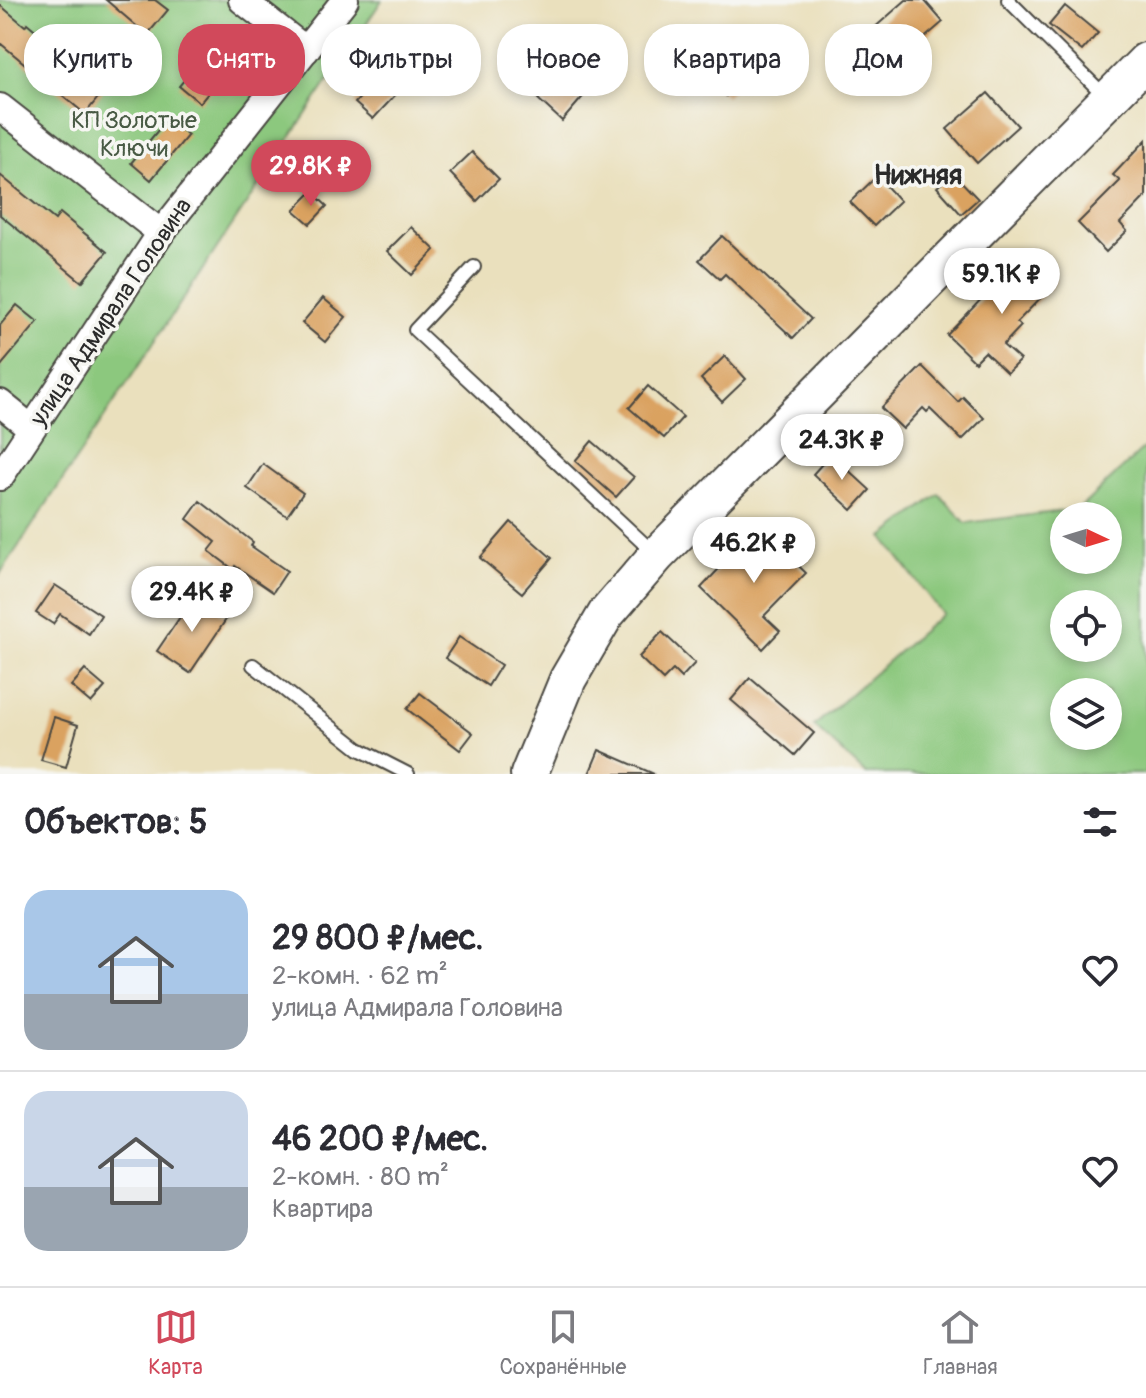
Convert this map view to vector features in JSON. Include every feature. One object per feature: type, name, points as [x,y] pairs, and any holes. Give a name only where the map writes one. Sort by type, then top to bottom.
[{"type":"street","points":[[242,0],[306,50]]},
{"type":"street","name":"улица Адмирала Головина","points":[[0,477],[161,233],[345,0]]},
{"type":"street","points":[[529,774],[568,679],[583,653],[606,614],[657,555],[1146,61]]},
{"type":"street","points":[[0,107],[161,233]]},
{"type":"street","points":[[0,403],[31,428]]},
{"type":"lane","points":[[1008,0],[1109,100]]},
{"type":"lane","points":[[474,267],[415,330],[657,555]]},
{"type":"lane","points":[[253,665],[359,749],[408,774]]},
{"type":"green space","name":"КП Золотые Ключи","points":[[0,0],[382,0],[366,24],[321,24],[321,92],[0,574]]},
{"type":"green space","points":[[1146,446],[1146,774],[866,774],[814,726],[942,614],[883,537],[939,494],[966,523],[1050,513],[1050,574],[1122,574],[1122,502],[1086,502]]},
{"type":"building","points":[[106,0],[155,0],[168,10],[156,24],[134,24]]},
{"type":"building","points":[[906,0],[924,0],[943,22],[932,31],[932,24],[879,24]]},
{"type":"building","points":[[0,5],[24,25],[24,63],[0,43]]},
{"type":"building","points":[[1065,6],[1098,33],[1082,51],[1049,25]]},
{"type":"building","points":[[988,93],[1018,126],[977,163],[947,129]]},
{"type":"building","points":[[63,96],[99,96],[85,114]]},
{"type":"building","points":[[191,96],[206,96],[200,103]]},
{"type":"building","points":[[361,96],[394,96],[373,119],[355,103]]},
{"type":"building","points":[[541,96],[584,96],[562,121],[538,99]]},
{"type":"building","points":[[168,118],[188,135],[151,180],[131,163]]},
{"type":"building","points":[[1146,140],[1146,196],[1120,223],[1127,231],[1106,252],[1078,223],[1120,181],[1113,175]]},
{"type":"building","points":[[472,152],[499,179],[477,201],[450,173]]},
{"type":"building","points":[[953,173],[978,199],[961,214],[937,187]]},
{"type":"building","points":[[0,175],[55,220],[60,213],[107,252],[82,282],[0,215]]},
{"type":"building","points":[[877,176],[900,201],[874,226],[850,202]]},
{"type":"building","points":[[312,192],[327,206],[310,224],[294,210]]},
{"type":"building","points":[[411,227],[435,250],[412,275],[387,251]]},
{"type":"building","points":[[722,236],[811,319],[793,338],[725,274],[720,279],[699,260]]},
{"type":"building","points":[[1032,257],[1057,281],[1017,322],[1021,326],[1003,345],[1020,360],[1007,373],[985,352],[975,362],[947,335],[987,293],[993,298]]},
{"type":"building","points":[[323,298],[346,317],[325,342],[302,323]]},
{"type":"building","points":[[17,305],[38,322],[0,367],[0,325]]},
{"type":"building","points":[[725,356],[746,379],[722,402],[701,379]]},
{"type":"building","points":[[922,366],[958,402],[963,397],[984,418],[962,440],[930,409],[927,412],[923,408],[903,429],[881,408]]},
{"type":"building","points":[[648,386],[683,417],[664,438],[629,408]]},
{"type":"building","points":[[592,441],[634,477],[616,497],[575,461]]},
{"type":"building","points":[[831,454],[870,490],[852,510],[813,474]]},
{"type":"building","points":[[263,464],[303,493],[287,516],[247,488]]},
{"type":"building","points":[[200,501],[253,542],[251,546],[287,571],[273,592],[209,551],[216,542],[187,519]]},
{"type":"building","points":[[511,522],[552,558],[522,593],[480,558]]},
{"type":"building","points":[[758,527],[806,573],[764,616],[780,631],[763,649],[701,588]]},
{"type":"building","points":[[55,585],[101,615],[89,634],[60,614],[53,624],[36,613]]},
{"type":"building","points":[[195,595],[227,618],[190,673],[157,651]]},
{"type":"building","points":[[662,632],[695,663],[681,678],[673,670],[663,680],[639,657]]},
{"type":"building","points":[[459,637],[501,665],[488,686],[445,658]]},
{"type":"building","points":[[85,670],[105,687],[91,703],[71,686]]},
{"type":"building","points":[[750,678],[814,733],[795,755],[731,700]]},
{"type":"building","points":[[420,693],[473,733],[460,750],[407,709]]},
{"type":"building","points":[[54,717],[78,725],[66,767],[41,760]]},
{"type":"building","points":[[599,750],[654,774],[589,774]]},
{"type":"district","name":"Нижняя","points":[[918,175]]}]
